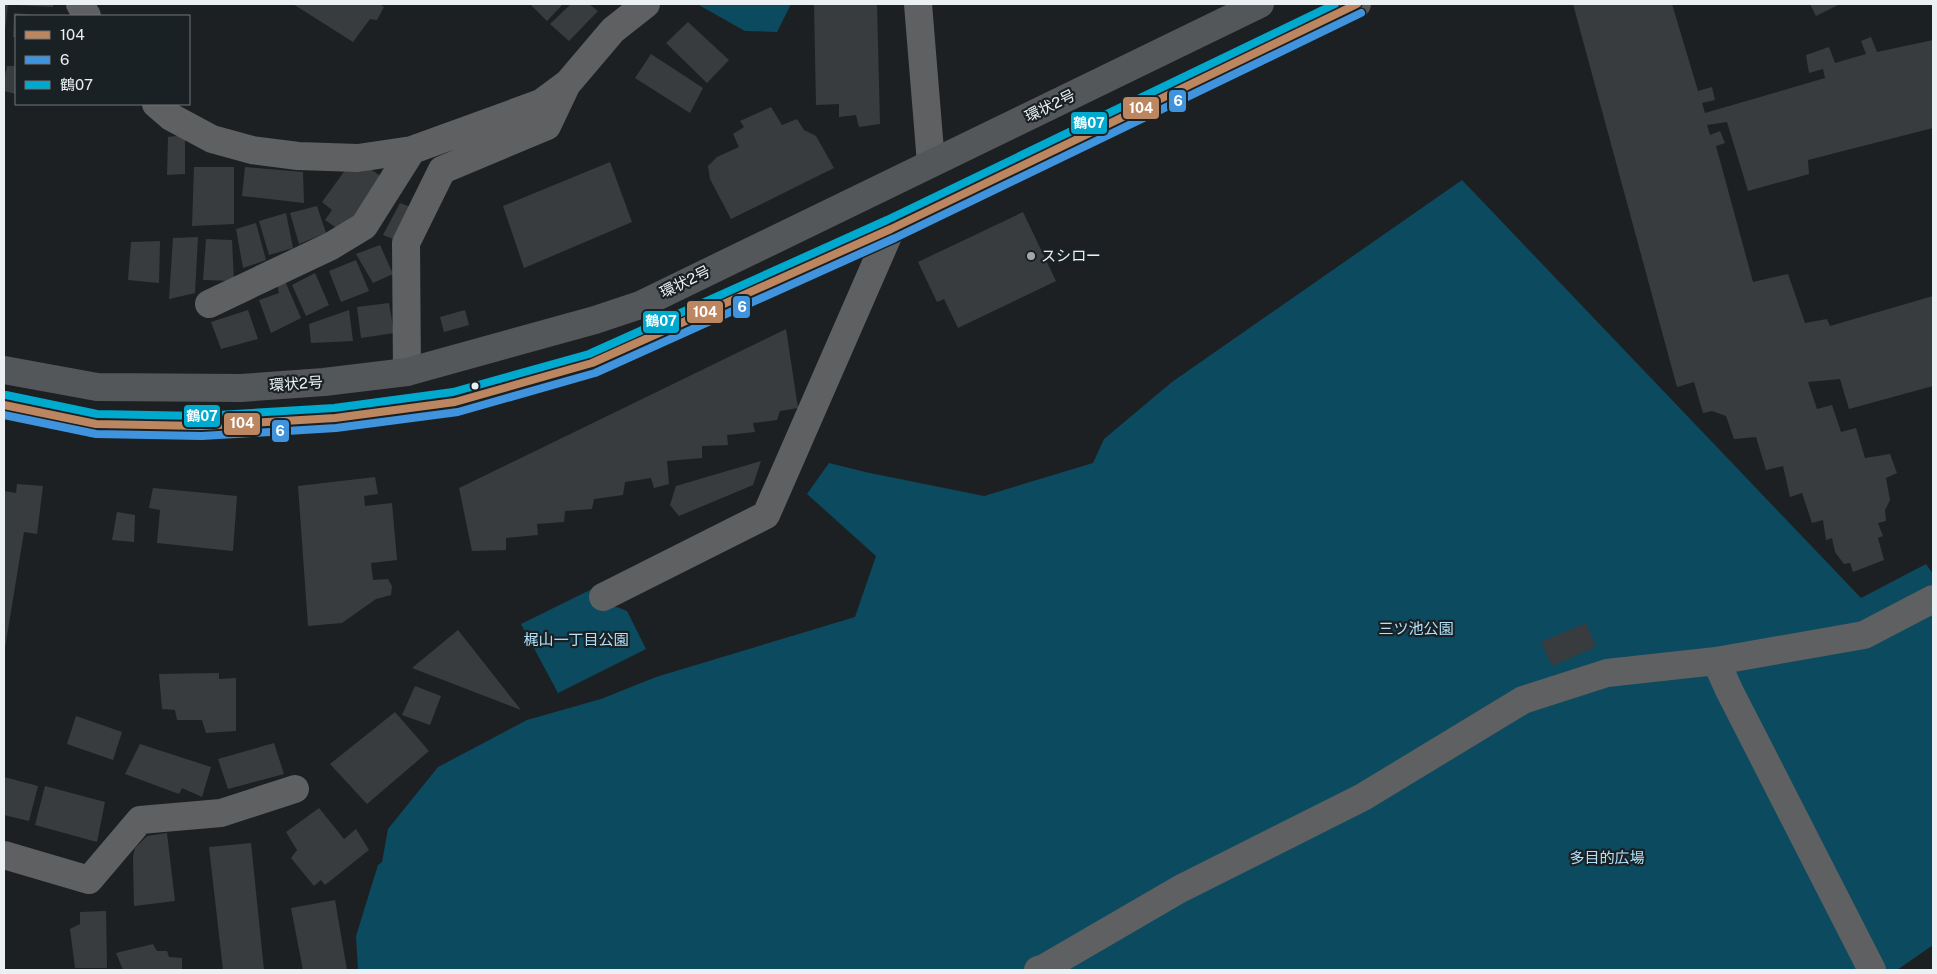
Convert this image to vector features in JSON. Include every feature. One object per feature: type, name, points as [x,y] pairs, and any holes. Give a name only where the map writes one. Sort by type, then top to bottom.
[{"type":"main road","name":"環状2号","points":[[4,370],[97,387],[241,388],[324,382],[407,372],[595,320],[640,305],[1260,4]]},
{"type":"main road","points":[[4,405],[96,424],[201,426],[335,418],[455,402],[592,363],[891,229],[1357,4]]},
{"type":"street","points":[[80,4],[86,15]]},
{"type":"street","points":[[157,105],[171,117],[212,139],[252,150],[298,156],[358,158],[412,150],[541,103],[568,83],[613,30],[646,4]]},
{"type":"street","points":[[918,4],[931,163]]},
{"type":"street","points":[[407,372],[406,243],[442,170],[547,126],[568,83]]},
{"type":"street","points":[[209,304],[331,246],[364,226],[412,150]]},
{"type":"street","points":[[603,597],[766,515],[891,229]]},
{"type":"street","points":[[1038,970],[1180,889],[1363,797],[1523,700],[1608,673],[1716,660],[1864,635],[1933,598]]},
{"type":"street","points":[[1716,660],[1729,690],[1872,970]]},
{"type":"street","points":[[4,855],[89,880],[140,820],[221,813],[295,789]]},
{"type":"green space","points":[[697,4],[791,4],[777,32],[745,31]]},
{"type":"green space","name":"三ツ池公園","points":[[1462,180],[1861,598],[1926,564],[1933,574],[1933,945],[1897,970],[358,970],[356,936],[378,865],[382,862],[388,829],[438,767],[527,720],[601,699],[656,677],[855,617],[876,556],[807,494],[829,463],[984,496],[1093,463],[1104,439],[1172,382]]},
{"type":"green space","name":"梶山一丁目公園","points":[[592,589],[614,606],[627,611],[646,649],[558,693],[521,624]]},
{"type":"building","points":[[4,4],[8,4],[5,31],[4,31]]},
{"type":"building","points":[[53,4],[53,7],[16,5]]},
{"type":"building","points":[[293,4],[380,4],[384,7],[377,20],[370,19],[353,42]]},
{"type":"building","points":[[530,4],[563,4],[547,21]]},
{"type":"building","points":[[571,4],[589,4],[598,11],[569,41],[550,24]]},
{"type":"building","points":[[814,4],[877,4],[880,124],[859,127],[856,115],[839,117],[839,104],[816,105]]},
{"type":"building","points":[[1573,4],[1672,4],[1698,91],[1712,87],[1715,100],[1702,103],[1705,113],[1825,78],[1823,69],[1809,73],[1806,55],[1829,47],[1835,63],[1866,54],[1861,41],[1871,37],[1877,52],[1933,40],[1933,128],[1808,160],[1809,174],[1748,191],[1727,122],[1707,125],[1710,135],[1720,131],[1725,143],[1716,146],[1753,282],[1788,274],[1805,323],[1827,319],[1830,326],[1933,296],[1933,386],[1849,409],[1840,379],[1808,382],[1817,409],[1832,405],[1841,432],[1856,428],[1865,458],[1890,454],[1897,473],[1886,478],[1890,500],[1885,510],[1886,521],[1878,523],[1883,536],[1878,538],[1884,560],[1853,572],[1850,563],[1844,564],[1835,552],[1832,538],[1826,540],[1823,520],[1812,523],[1802,493],[1790,497],[1783,466],[1766,470],[1756,437],[1734,439],[1726,416],[1712,411],[1703,413],[1694,382],[1677,387]]},
{"type":"building","points":[[1810,4],[1840,4],[1816,16]]},
{"type":"building","points":[[14,13],[35,15],[15,15],[15,37],[13,37]]},
{"type":"building","points":[[688,22],[729,60],[707,83],[666,43]]},
{"type":"building","points":[[651,54],[703,88],[690,113],[635,78]]},
{"type":"building","points":[[7,66],[15,66],[15,94],[4,91]]},
{"type":"building","points":[[771,107],[782,125],[797,119],[804,130],[816,136],[834,168],[731,219],[710,179],[708,166],[717,157],[739,147],[733,134],[744,127],[740,121]]},
{"type":"building","points":[[185,135],[185,174],[167,175],[168,137]]},
{"type":"building","points":[[610,162],[632,222],[524,268],[503,206]]},
{"type":"building","points":[[353,166],[362,172],[366,166],[382,177],[354,223],[341,231],[325,220],[332,210],[322,202],[346,169]]},
{"type":"building","points":[[194,167],[234,167],[234,224],[192,226]]},
{"type":"building","points":[[245,167],[303,172],[304,203],[242,196]]},
{"type":"building","points":[[400,203],[411,207],[396,240],[383,235]]},
{"type":"building","points":[[317,206],[326,233],[299,244],[290,213]]},
{"type":"building","points":[[1023,212],[1056,281],[958,328],[944,299],[937,302],[918,262]]},
{"type":"building","points":[[286,213],[293,248],[269,255],[259,221]]},
{"type":"building","points":[[256,223],[266,260],[243,268],[236,229]]},
{"type":"building","points":[[198,237],[195,293],[169,299],[173,238]]},
{"type":"building","points":[[206,239],[232,240],[234,281],[203,280]]},
{"type":"building","points":[[160,241],[159,283],[128,280],[131,242]]},
{"type":"building","points":[[380,245],[393,274],[373,283],[356,254]]},
{"type":"building","points":[[356,260],[369,291],[341,302],[329,271]]},
{"type":"building","points":[[315,273],[329,305],[306,316],[292,285]]},
{"type":"building","points":[[285,281],[301,318],[271,333],[259,300],[279,293],[277,284]]},
{"type":"building","points":[[389,303],[394,333],[361,338],[357,307]]},
{"type":"building","points":[[248,310],[258,339],[221,349],[211,322]]},
{"type":"building","points":[[349,310],[353,341],[311,343],[309,324]]},
{"type":"building","points":[[465,310],[469,325],[444,332],[440,317]]},
{"type":"building","points":[[786,329],[798,408],[780,411],[777,420],[753,423],[755,432],[727,435],[728,445],[702,446],[702,458],[667,461],[669,484],[654,488],[651,478],[625,482],[623,495],[594,499],[592,509],[565,511],[564,522],[537,524],[538,535],[506,538],[506,550],[472,551],[459,488]]},
{"type":"building","points":[[761,461],[753,485],[679,516],[670,505],[676,486]]},
{"type":"building","points":[[375,477],[378,494],[364,496],[365,506],[392,503],[397,560],[371,563],[373,580],[388,579],[392,586],[391,595],[376,599],[342,623],[308,626],[298,486]]},
{"type":"building","points":[[17,484],[43,486],[37,534],[24,532],[4,654],[4,491],[16,493]]},
{"type":"building","points":[[153,488],[237,496],[233,551],[157,543],[160,510],[149,508]]},
{"type":"building","points":[[117,512],[135,515],[134,542],[112,540]]},
{"type":"building","points":[[1586,623],[1596,647],[1552,666],[1541,642]]},
{"type":"building","points":[[458,630],[521,710],[412,668]]},
{"type":"building","points":[[219,673],[219,679],[236,678],[236,731],[206,733],[202,720],[177,720],[175,710],[162,709],[159,674]]},
{"type":"building","points":[[415,686],[441,696],[430,725],[402,715]]},
{"type":"building","points":[[395,712],[429,751],[367,804],[330,764]]},
{"type":"building","points":[[76,716],[122,732],[113,760],[67,744]]},
{"type":"building","points":[[274,743],[284,774],[228,789],[218,759]]},
{"type":"building","points":[[140,744],[211,767],[202,797],[182,788],[179,794],[125,774]]},
{"type":"building","points":[[4,777],[38,786],[29,821],[4,815]]},
{"type":"building","points":[[45,786],[105,802],[97,842],[35,825]]},
{"type":"building","points":[[319,808],[344,839],[356,829],[369,850],[325,885],[321,880],[314,886],[291,858],[297,850],[286,832]]},
{"type":"building","points":[[167,833],[175,901],[134,906],[133,856],[135,848],[147,836]]},
{"type":"building","points":[[251,843],[264,970],[223,970],[209,847]]},
{"type":"building","points":[[335,900],[347,970],[303,970],[291,908]]},
{"type":"building","points":[[106,911],[107,968],[75,968],[70,929],[80,924],[80,912]]},
{"type":"building","points":[[153,944],[157,951],[167,951],[169,957],[182,958],[182,970],[123,970],[116,953]]},
{"type":"transit line","name":"鶴07","points":[[6,395],[97,414],[201,416],[334,408],[453,392],[589,354],[887,220],[1335,4]]},
{"type":"transit line","name":"104","points":[[4,405],[96,424],[201,426],[335,418],[455,402],[592,363],[891,229],[1357,4]]},
{"type":"transit line","name":"6","points":[[4,415],[96,434],[202,436],[336,428],[458,412],[595,373],[895,238],[1361,13]]},
{"type":"place","name":"スシロー","points":[[1031,256]]},
{"type":"park label","name":"多目的広場","points":[[1607,858]]}]
